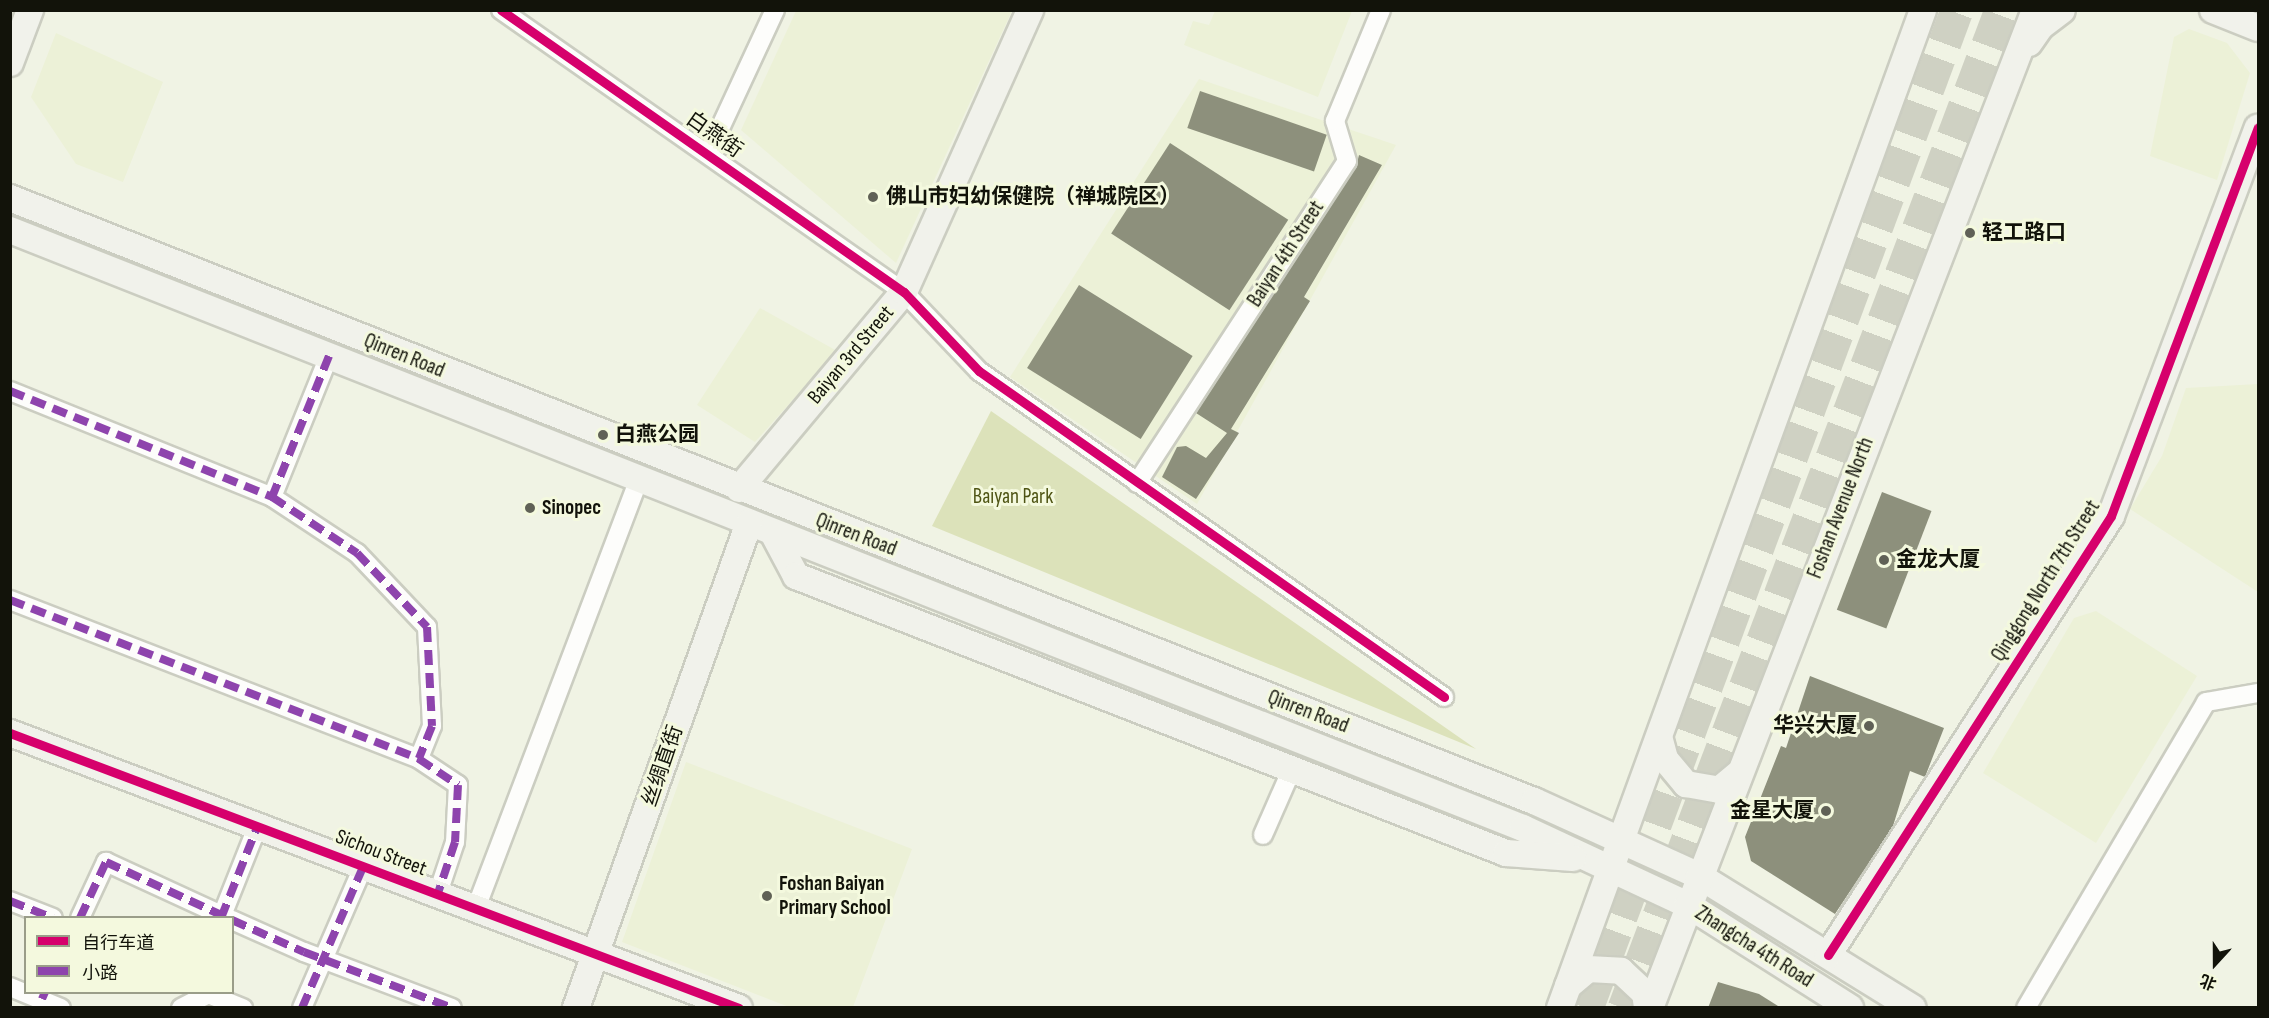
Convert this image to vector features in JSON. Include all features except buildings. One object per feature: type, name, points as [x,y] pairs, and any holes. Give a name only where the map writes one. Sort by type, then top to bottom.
[{"type":"main road","points":[[10,63],[27,22],[39,10]]},
{"type":"main road","name":"Baiyan 3rd Street","points":[[739,489],[904,292],[1030,10]]},
{"type":"main road","points":[[1564,997],[1613,871],[1923,10]]},
{"type":"main road","name":"Foshan Avenue North","points":[[1648,1008],[2035,10]]},
{"type":"main road","points":[[2012,68],[2041,26],[2062,10]]},
{"type":"main road","points":[[2214,10],[2259,28]]},
{"type":"main road","name":"Qinggong North 7th Street","points":[[1828,955],[2110,516],[2259,128]]},
{"type":"main road","name":"Qinren Road","points":[[10,198],[739,489],[1534,801],[1699,876]]},
{"type":"main road","name":"Qinren Road","points":[[10,230],[1523,828],[1688,905]]},
{"type":"main road","name":"丝绸直街","points":[[576,1008],[749,523]]},
{"type":"main road","points":[[773,533],[796,576],[1506,853],[1588,859]]},
{"type":"main road","name":"Sichou Street","points":[[10,733],[739,1008]]},
{"type":"main road","points":[[1660,740],[1665,759],[1686,784],[1719,790],[1738,774]]},
{"type":"main road","name":"Zhangcha 4th Road","points":[[1699,876],[1913,1008]]},
{"type":"main road","name":"Zhangcha 4th Road","points":[[1688,905],[1850,1008]]},
{"type":"main road","points":[[1564,997],[1588,969],[1621,971],[1645,993],[1648,1008]]},
{"type":"street","name":"白燕街","points":[[501,10],[709,152],[904,292],[979,371],[1444,697]]},
{"type":"street","points":[[709,152],[775,10]]},
{"type":"street","name":"Baiyan 4th Street","points":[[1137,483],[1347,161],[1335,121],[1381,10]]},
{"type":"street","points":[[272,496],[328,356]]},
{"type":"street","points":[[10,390],[272,496],[357,553],[427,627],[432,726],[419,759]]},
{"type":"street","points":[[476,908],[639,480]]},
{"type":"street","points":[[10,600],[419,759],[458,785],[455,842],[438,894]]},
{"type":"street","points":[[2026,1008],[2206,702],[2259,693]]},
{"type":"street","points":[[1263,835],[1292,769]]},
{"type":"street","points":[[226,916],[258,825]]},
{"type":"street","points":[[81,916],[106,862],[224,916]]},
{"type":"street","points":[[302,1008],[364,865]]},
{"type":"street","points":[[10,901],[48,916]]},
{"type":"street","points":[[234,920],[322,959],[452,1008]]},
{"type":"street","points":[[182,1008],[208,994],[243,1008]]},
{"type":"street","points":[[43,996],[61,1008]]},
{"type":"shaded area","points":[[1215,10],[1352,11],[1318,97],[1184,45],[1193,21],[1209,25]]},
{"type":"shaded area","name":"佛山市妇幼保健院（禅城院区）","points":[[796,11],[1012,11],[896,263],[741,130]]},
{"type":"shaded area","points":[[2189,29],[2227,43],[2250,73],[2217,180],[2150,156],[2174,37]]},
{"type":"shaded area","points":[[56,33],[163,82],[123,182],[76,164],[31,97]]},
{"type":"shaded area","points":[[1199,79],[1396,145],[1197,504],[1010,377]]},
{"type":"shaded area","points":[[760,308],[837,351],[755,442],[697,405]]},
{"type":"shaded area","points":[[2258,384],[2258,592],[2130,509],[2162,456],[2186,388]]},
{"type":"shaded area","points":[[2096,611],[2197,676],[2096,843],[1983,773],[2074,618]]},
{"type":"shaded area","name":"Foshan Baiyan Primary School","points":[[686,762],[912,849],[853,1007],[789,1007],[622,942]]},
{"type":"green space","name":"Baiyan Park","points":[[991,411],[1476,749],[932,526]]},
{"type":"tunnel","points":[[1587,1008],[1957,10]]},
{"type":"tunnel","points":[[1624,1008],[2001,10]]},
{"type":"marked path","points":[[329,356],[272,497],[357,553],[427,627],[432,726],[419,759],[458,785],[455,842],[438,893]]},
{"type":"marked path","points":[[10,391],[272,497]]},
{"type":"marked path","points":[[10,600],[419,759]]},
{"type":"marked path","points":[[222,916],[258,825]]},
{"type":"marked path","points":[[81,916],[106,862],[224,916]]},
{"type":"marked path","points":[[302,1008],[364,865]]},
{"type":"marked path","points":[[10,901],[48,916]]},
{"type":"marked path","points":[[234,921],[304,952],[452,1008]]},
{"type":"marked path","points":[[42,999],[44,994]]},
{"type":"cycle path","points":[[501,10],[904,292],[979,371],[1444,697]]},
{"type":"cycle path","points":[[1828,955],[2111,516],[2258,128]]},
{"type":"cycle path","points":[[10,733],[739,1008]]},
{"type":"place","name":"佛山市妇幼保健院（禅城院区）","points":[[873,197]]},
{"type":"place","name":"轻工路口","points":[[1970,233]]},
{"type":"place","name":"白燕公园","points":[[603,435]]},
{"type":"place","name":"Sinopec","points":[[530,508]]},
{"type":"place","name":"金龙大厦","points":[[1884,560]]},
{"type":"place","name":"华兴大厦","points":[[1869,726]]},
{"type":"place","name":"金星大厦","points":[[1826,811]]},
{"type":"place","name":"Foshan Baiyan Primary School","points":[[767,896]]}]
